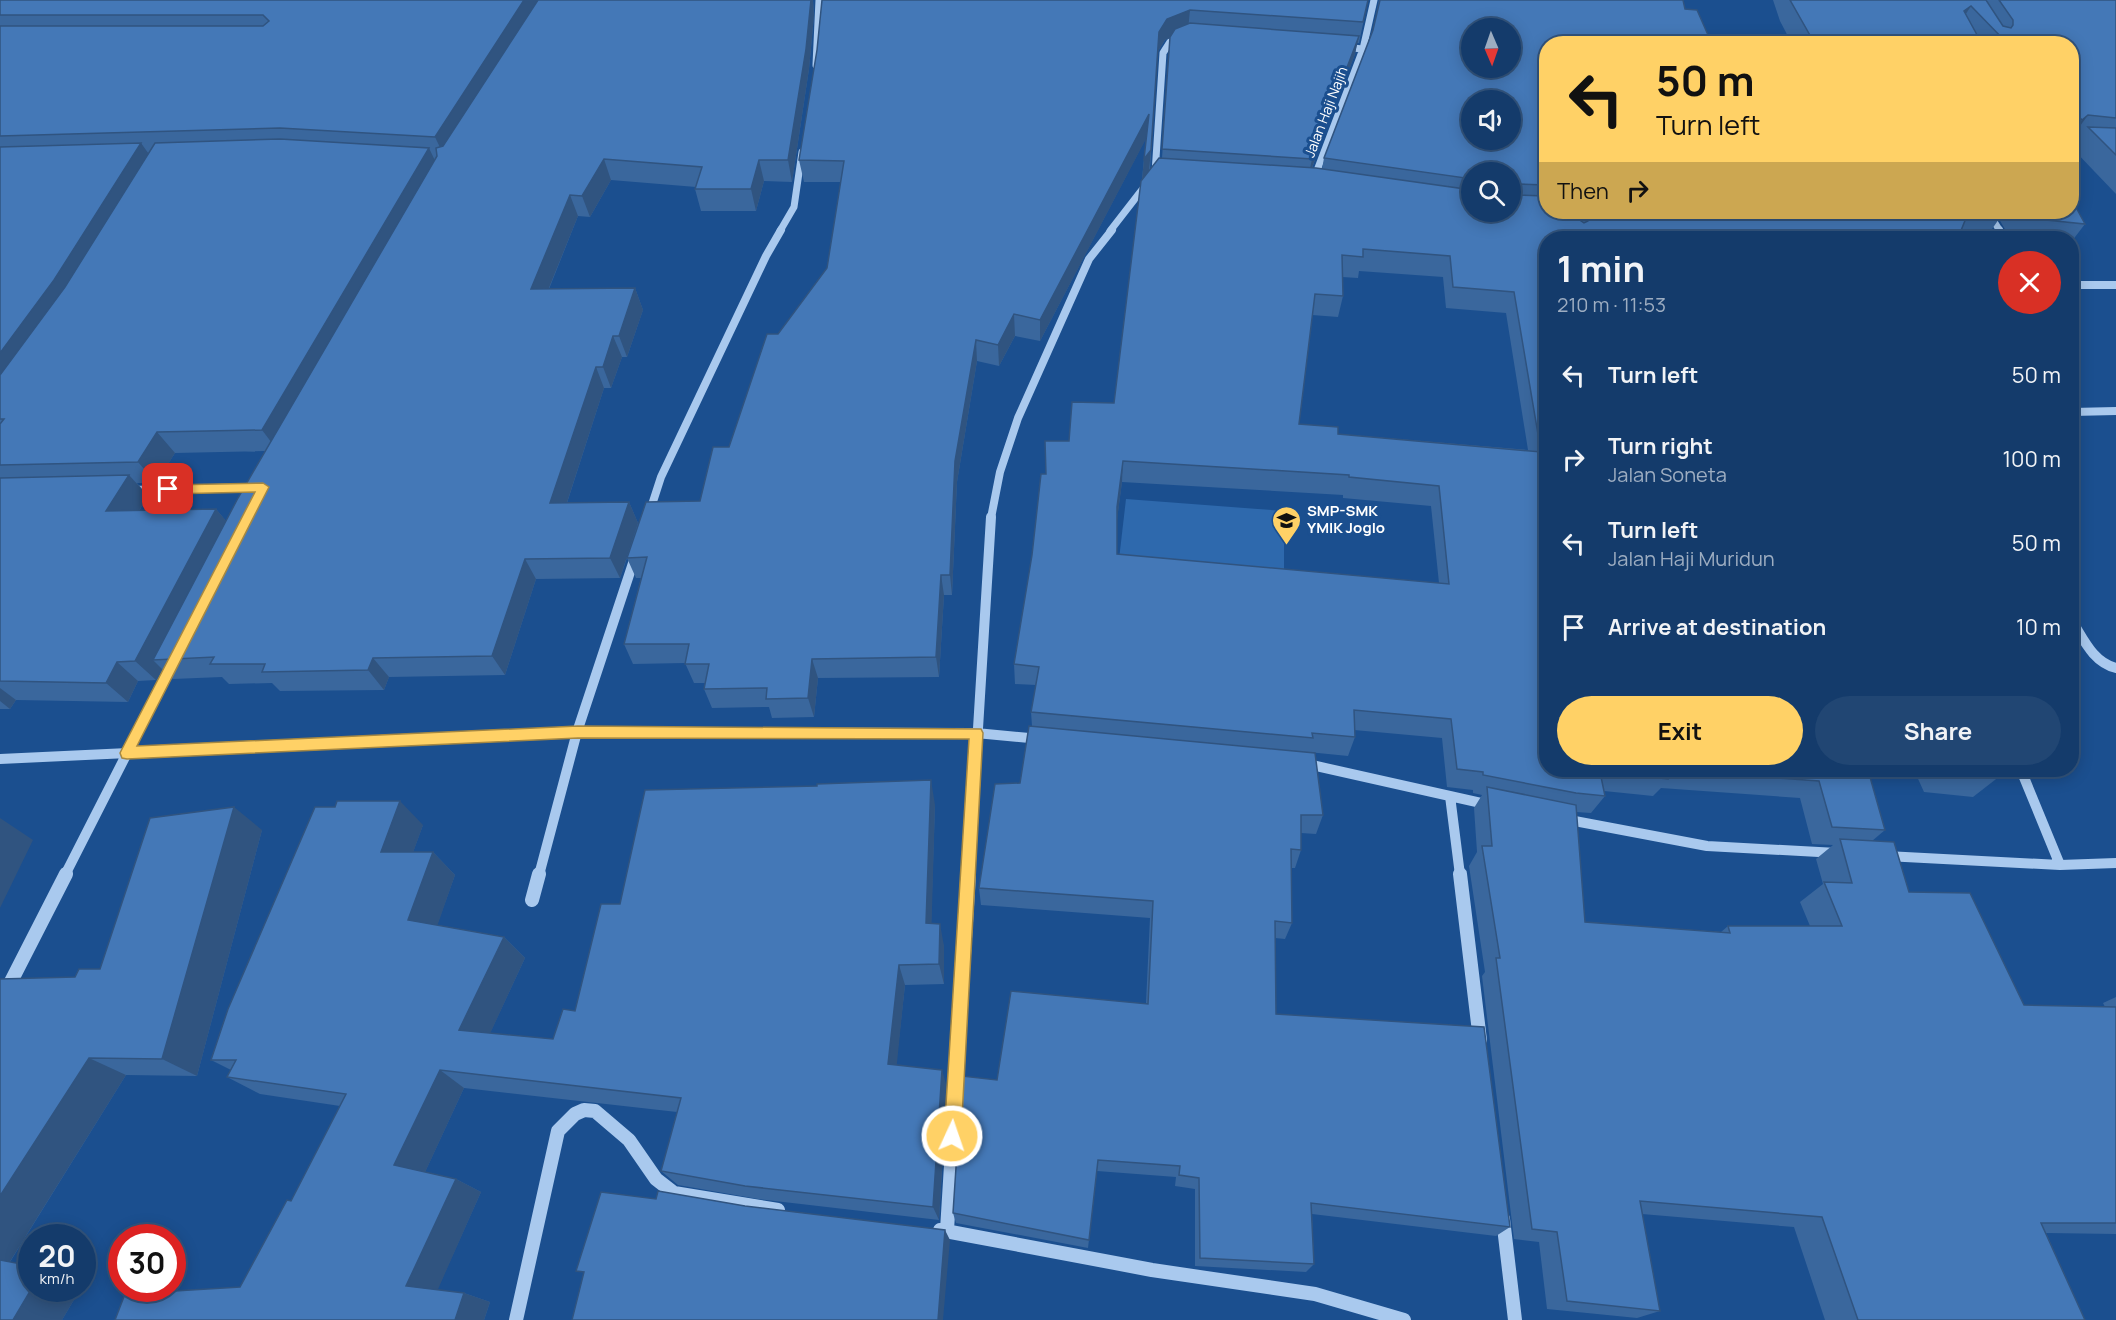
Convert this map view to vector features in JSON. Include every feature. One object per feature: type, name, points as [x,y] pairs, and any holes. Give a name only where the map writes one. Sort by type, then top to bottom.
[{"type":"street","points":[[815,70],[820,16],[819,0]]},
{"type":"street","name":"Jalan Haji Najih","points":[[1312,184],[1363,49],[1374,0]]},
{"type":"street","points":[[947,1230],[991,514],[1000,472],[1018,418],[1089,259],[1155,173],[1163,53],[1170,42],[1188,36]]},
{"type":"street","name":"Jalan Haji Najih","points":[[1328,46],[1363,49]]},
{"type":"street","points":[[2079,142],[2116,145]]},
{"type":"street","points":[[647,522],[661,477],[766,256],[794,207],[803,146]]},
{"type":"street","points":[[1155,173],[1166,174]]},
{"type":"street","points":[[1300,183],[1323,186]]},
{"type":"street","points":[[1937,230],[1943,231]]},
{"type":"street","points":[[2079,285],[2116,285]]},
{"type":"street","points":[[2079,412],[2116,411]]},
{"type":"street","points":[[258,498],[269,477]]},
{"type":"street","points":[[120,490],[263,487]]},
{"type":"street","points":[[532,900],[578,732],[640,544]]},
{"type":"street","points":[[2079,632],[2093,655],[2108,667],[2116,668]]},
{"type":"street","points":[[0,1003],[181,647]]},
{"type":"street","points":[[0,759],[578,732],[976,733],[1058,741]]},
{"type":"street","points":[[1292,762],[1507,808]]},
{"type":"street","points":[[2024,777],[2060,865]]},
{"type":"street","points":[[1450,796],[1483,1058]]},
{"type":"street","points":[[1554,817],[1707,846],[1849,854]]},
{"type":"street","points":[[1872,855],[2060,865],[2116,863]]},
{"type":"street","points":[[516,1320],[558,1131],[567,1119],[584,1110],[595,1111],[629,1140],[656,1179],[674,1192],[793,1212]]},
{"type":"street","points":[[1500,1201],[1515,1320]]},
{"type":"street","points":[[923,1227],[1152,1270],[1315,1294],[1404,1320]]},
{"type":"shaded area","points":[[1126,499],[1284,511],[1284,583],[1118,568]]},
{"type":"building","points":[[0,0],[524,0],[435,137],[280,128],[0,136],[0,26],[263,26],[269,21],[263,15],[0,15]]},
{"type":"building","points":[[538,0],[811,0],[806,49],[788,160],[759,160],[751,189],[695,189],[702,167],[604,159],[582,196],[570,195],[531,289],[635,288],[619,336],[613,336],[603,367],[596,367],[550,503],[629,502],[610,558],[525,559],[492,656],[373,658],[368,670],[262,672],[265,664],[210,664],[214,657],[153,660],[238,498],[437,156],[436,148],[443,146]]},
{"type":"building","points":[[822,0],[1368,0],[1363,22],[1190,10],[1167,19],[1159,32],[1151,150],[1144,159],[1149,114],[1040,320],[1014,314],[998,345],[976,340],[955,461],[950,575],[941,575],[936,657],[812,659],[808,698],[766,699],[767,688],[704,689],[709,664],[685,664],[689,644],[624,644],[647,557],[627,558],[646,502],[700,501],[713,447],[729,447],[767,334],[778,334],[827,268],[844,161],[799,160],[817,50]]},
{"type":"building","points":[[1380,0],[1683,0],[1685,9],[1697,10],[1708,36],[1539,36],[1539,185],[1521,184],[1521,162],[1461,162],[1461,177],[1324,158],[1373,30]]},
{"type":"building","points":[[1790,0],[1986,0],[2003,26],[2011,28],[2013,20],[1999,0],[2116,0],[2116,118],[2088,115],[2082,120],[2079,117],[2079,36],[2000,36],[1971,6],[1964,11],[1978,36],[1810,36]]},
{"type":"building","points":[[1190,23],[1359,36],[1312,159],[1162,149],[1170,37],[1175,29]]},
{"type":"building","points":[[2088,127],[2116,128],[2116,155]]},
{"type":"building","points":[[280,139],[429,148],[262,430],[157,432],[138,462],[0,465],[0,424],[4,419],[0,419],[0,375],[65,287],[155,143]]},
{"type":"building","points":[[141,143],[54,280],[0,353],[0,147]]},
{"type":"building","points":[[1159,158],[1316,168],[1461,188],[1461,222],[1521,222],[1521,195],[1539,196],[1539,219],[1578,219],[1584,223],[1589,219],[1966,219],[1961,231],[1539,231],[1539,440],[1514,292],[1453,287],[1450,256],[1363,249],[1363,257],[1342,255],[1343,296],[1315,294],[1299,424],[1338,427],[1338,434],[1539,452],[1539,777],[1601,777],[1605,796],[1576,793],[1483,775],[1483,772],[1457,769],[1451,719],[1354,710],[1355,737],[1312,733],[1313,738],[1031,712],[1039,667],[1014,664],[1032,555],[1041,474],[1046,474],[1045,441],[1069,441],[1072,402],[1114,403],[1141,181]],"holes":[[[1123,461],[1349,475],[1349,477],[1439,486],[1449,584],[1117,554],[1117,507]]]},
{"type":"building","points":[[2079,213],[2085,224],[2037,219],[2079,219]]},
{"type":"building","points":[[129,475],[106,511],[216,509],[135,661],[117,662],[106,683],[0,681],[0,478]]},
{"type":"building","points":[[1029,726],[1315,753],[1323,815],[1301,815],[1301,850],[1291,849],[1292,923],[1275,921],[1276,1014],[1484,1027],[1510,1227],[1311,1203],[1314,1264],[1200,1258],[1199,1178],[1179,1175],[1180,1166],[1098,1160],[1089,1240],[953,1213],[962,1076],[997,1080],[1011,991],[1148,1004],[1153,901],[979,888],[995,784],[1020,783]]},
{"type":"building","points":[[1765,777],[1870,777],[1885,830],[1832,827],[1819,781]]},
{"type":"building","points":[[931,780],[926,923],[940,924],[939,964],[899,965],[888,1064],[942,1070],[933,1207],[745,1186],[661,1171],[681,1098],[440,1070],[394,1165],[456,1179],[406,1286],[464,1293],[455,1320],[115,1320],[122,1302],[186,1302],[186,1290],[240,1287],[287,1200],[291,1201],[346,1094],[227,1077],[236,1060],[211,1060],[228,1009],[315,807],[335,807],[337,801],[400,801],[381,852],[433,852],[408,920],[504,937],[459,1030],[553,1039],[563,1009],[575,1011],[601,904],[620,904],[645,790],[817,786],[817,784]]},
{"type":"building","points":[[1487,787],[1576,805],[1585,922],[1730,933],[1728,926],[1842,926],[1824,882],[1852,883],[1840,839],[1894,842],[1909,892],[1970,893],[2024,1005],[2116,1007],[2116,1223],[2041,1223],[2085,1320],[1858,1320],[1822,1217],[1640,1201],[1660,1311],[1567,1301],[1557,1232],[1532,1229],[1496,958],[1500,958],[1482,846],[1492,846]]},
{"type":"building","points":[[234,807],[162,1059],[89,1058],[0,1196],[0,979],[75,977],[79,969],[100,969],[150,818]]},
{"type":"building","points":[[658,1191],[745,1206],[945,1230],[938,1320],[572,1320],[584,1272],[576,1271],[601,1192],[656,1199]]},
{"type":"building","points":[[0,1260],[18,1263],[18,1302],[24,1302],[13,1320],[0,1320]]},
{"type":"place","name":"SMP-SMK YMIK Joglo","points":[[1286,546]]},
{"type":"route","points":[[168,489],[263,487],[127,753],[578,732],[976,733],[952,1136]]}]
